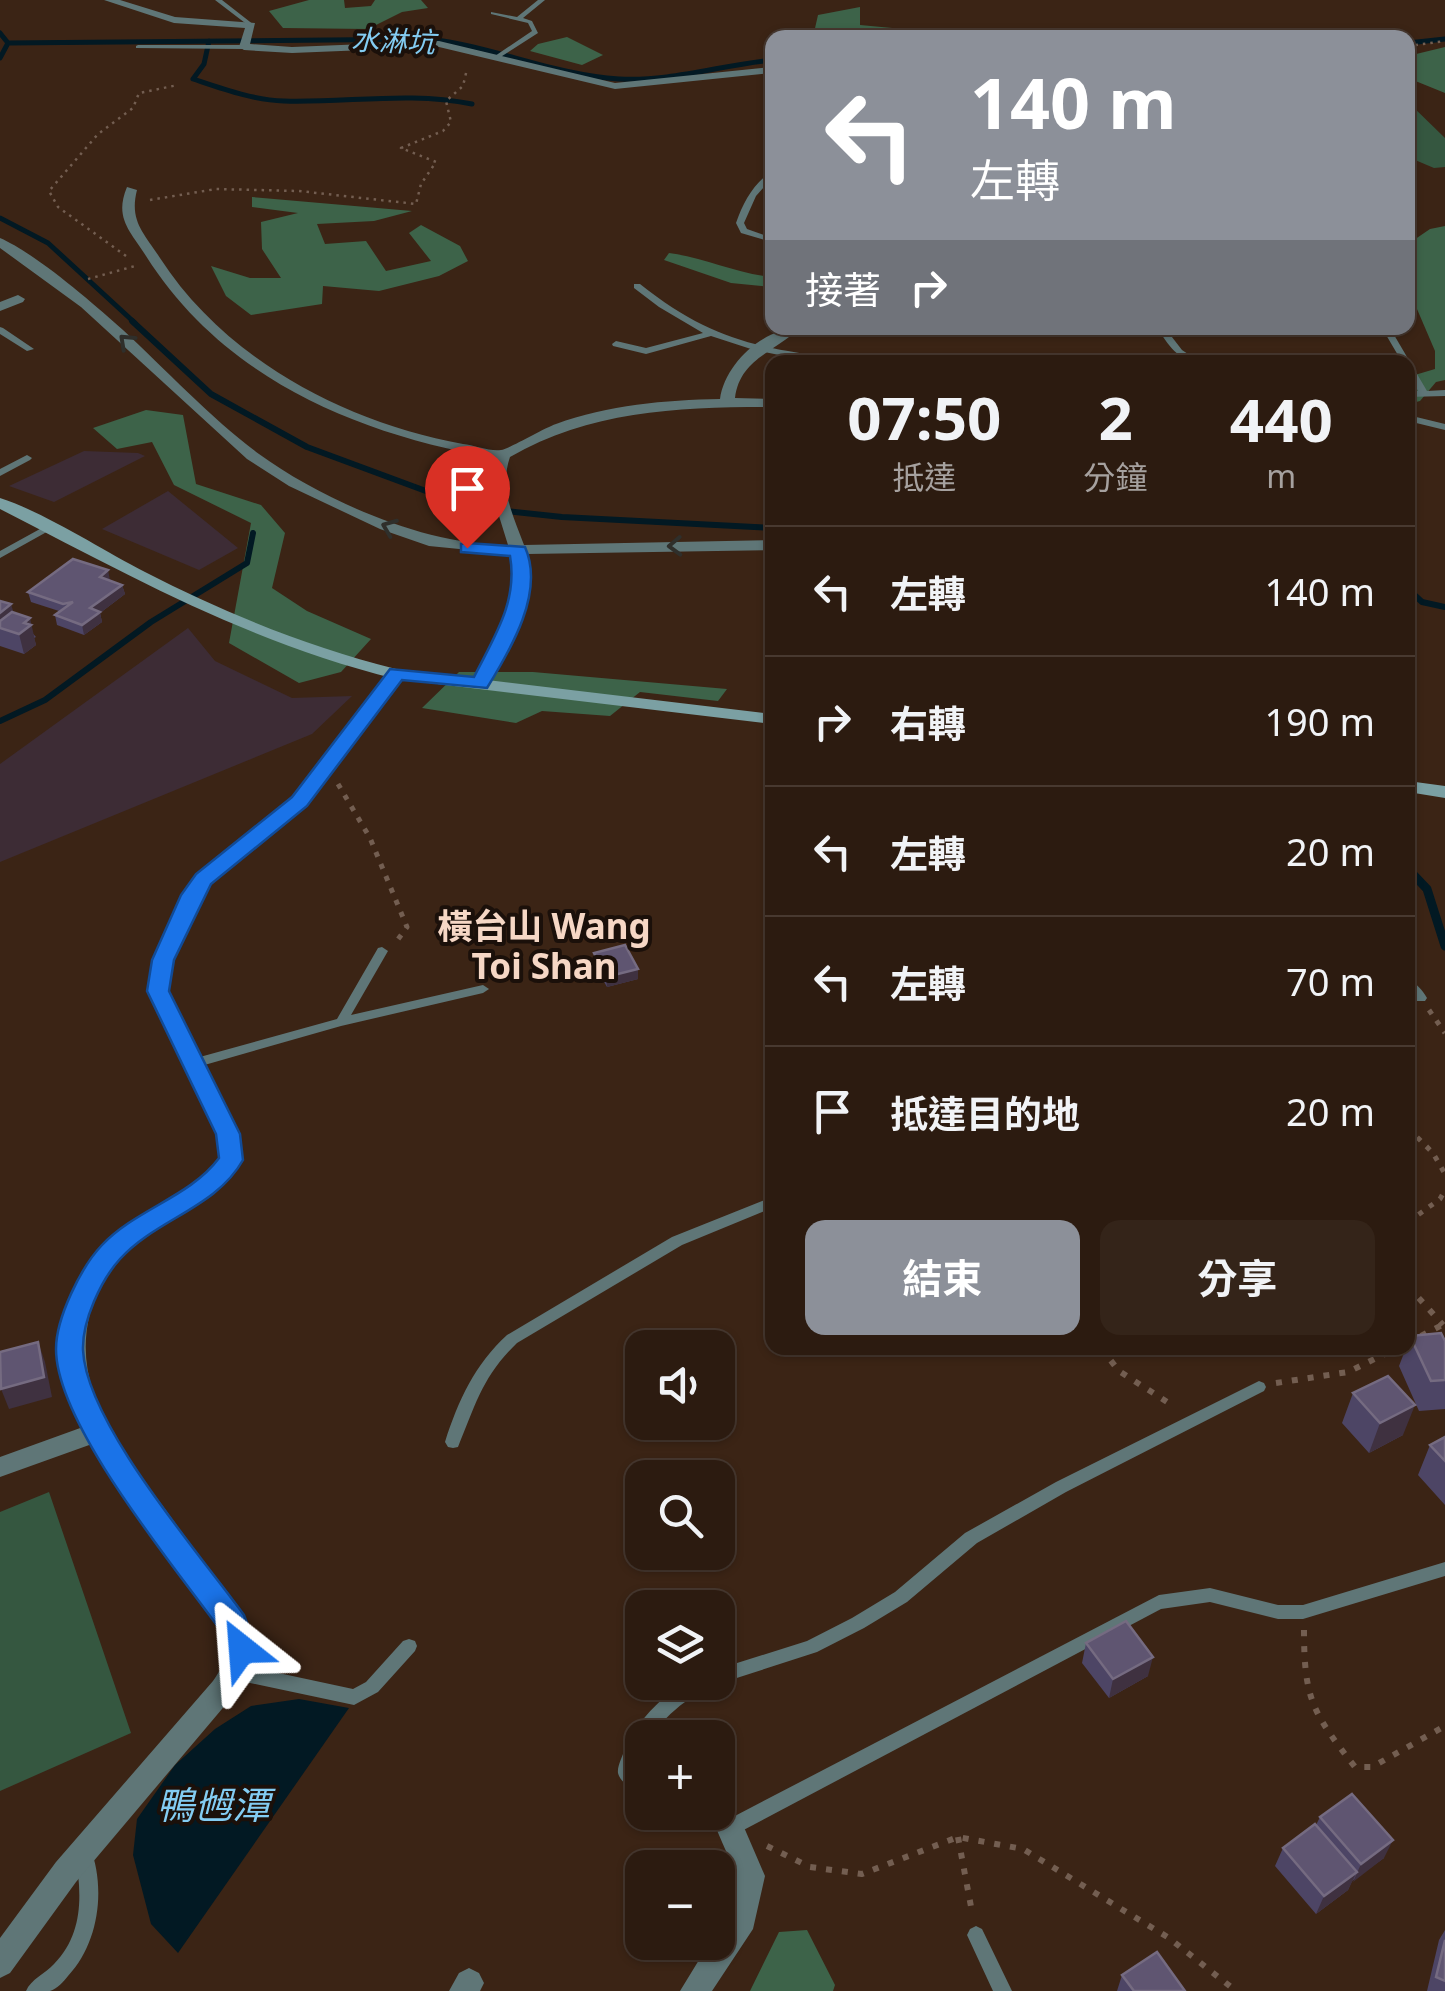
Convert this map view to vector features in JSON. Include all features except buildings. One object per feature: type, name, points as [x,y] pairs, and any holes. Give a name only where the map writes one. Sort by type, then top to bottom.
[{"type":"main road","points":[[0,503],[268,635],[336,659],[396,674],[765,717]]},
{"type":"main road","points":[[1415,788],[1445,792]]},
{"type":"street","points":[[109,0],[174,20],[251,24],[244,47],[292,50],[425,42],[616,86],[765,71]]},
{"type":"street","points":[[129,196],[129,219],[175,292],[276,381],[392,431],[448,448],[504,455]]},
{"type":"street","points":[[0,242],[86,304],[238,444],[294,483],[385,526],[435,544],[518,551],[765,545]]},
{"type":"street","points":[[0,307],[18,299]]},
{"type":"street","points":[[728,402],[732,376],[758,350],[782,335]]},
{"type":"street","points":[[480,684],[524,582],[496,474],[504,455],[526,442],[594,419],[643,409],[765,403]]},
{"type":"street","points":[[0,1962],[84,1851],[236,1672],[242,1649],[234,1624],[95,1432],[69,1347],[85,1290],[111,1252],[216,1180],[231,1160],[228,1134],[158,991],[163,960],[192,895],[204,879],[288,813],[327,770],[396,674]]},
{"type":"street","points":[[4,1463],[95,1432]]},
{"type":"street","points":[[695,1991],[743,1919],[751,1876],[726,1830]]},
{"type":"lane","points":[[218,0],[251,24]]},
{"type":"lane","points":[[520,17],[542,0]]},
{"type":"lane","points":[[493,13],[520,17],[536,32],[496,57]]},
{"type":"lane","points":[[138,47],[244,47]]},
{"type":"lane","points":[[765,178],[740,223],[744,231],[765,238]]},
{"type":"lane","points":[[637,286],[670,315],[710,334],[758,350],[793,355]]},
{"type":"lane","points":[[0,330],[30,349]]},
{"type":"lane","points":[[616,344],[646,351],[710,334]]},
{"type":"lane","points":[[1166,335],[1184,355]]},
{"type":"lane","points":[[1415,378],[1424,393]]},
{"type":"lane","points":[[1415,394],[1445,393]]},
{"type":"lane","points":[[1415,420],[1445,427]]},
{"type":"lane","points":[[0,473],[28,458]]},
{"type":"lane","points":[[0,554],[49,527]]},
{"type":"lane","points":[[341,1022],[382,951]]},
{"type":"lane","points":[[194,1063],[341,1022],[483,989]]},
{"type":"lane","points":[[1415,992],[1421,998]]},
{"type":"lane","points":[[453,1442],[462,1413],[492,1356],[512,1339],[676,1241],[765,1205]]},
{"type":"lane","points":[[735,1671],[811,1647],[858,1623],[901,1597],[971,1538],[1061,1487],[1259,1387]]},
{"type":"lane","points":[[735,1813],[1159,1602],[1210,1595],[1278,1612],[1303,1612],[1445,1568]]},
{"type":"lane","points":[[236,1672],[354,1697],[372,1688],[409,1646]]},
{"type":"lane","points":[[654,1720],[676,1700]]},
{"type":"lane","points":[[35,1991],[49,1982],[76,1950],[90,1920],[91,1888],[84,1851]]},
{"type":"lane","points":[[976,1935],[1003,1991]]},
{"type":"path","points":[[1415,45],[1445,41]]},
{"type":"path","points":[[73,283],[136,266],[58,207],[50,191],[98,134],[133,108],[139,92],[178,85]]},
{"type":"path","points":[[129,196],[216,189],[299,191],[416,204],[421,184],[436,162],[401,148],[443,132],[451,122],[446,101],[450,94]]},
{"type":"path","points":[[327,770],[363,826],[407,928],[404,935],[382,951]]},
{"type":"path","points":[[1421,998],[1445,1032]]},
{"type":"path","points":[[1415,1135],[1433,1153],[1445,1174]]},
{"type":"path","points":[[1415,1217],[1440,1199],[1445,1190]]},
{"type":"path","points":[[1415,1293],[1444,1324],[1415,1338]]},
{"type":"path","points":[[1106,1355],[1119,1372],[1167,1399],[1189,1423]]},
{"type":"path","points":[[1259,1387],[1348,1372],[1383,1355]]},
{"type":"path","points":[[1303,1612],[1304,1679],[1320,1722],[1355,1768],[1372,1767],[1445,1726]]},
{"type":"path","points":[[735,1828],[810,1866],[862,1874],[914,1850],[958,1836],[1023,1849],[1168,1938],[1236,1991]]},
{"type":"path","points":[[958,1836],[976,1935]]},
{"type":"shaded area","points":[[84,451],[145,456],[54,502],[9,486]]},
{"type":"shaded area","points":[[168,491],[238,548],[199,570],[102,529]]},
{"type":"shaded area","points":[[188,628],[215,661],[292,698],[352,696],[312,734],[0,862],[0,764]]},
{"type":"green space","points":[[309,0],[344,0],[345,8],[371,6],[375,0],[421,0],[428,8],[402,12],[368,29],[283,28],[269,11]]},
{"type":"green space","points":[[860,7],[860,25],[914,30],[815,30],[818,15]]},
{"type":"green space","points":[[567,37],[603,55],[582,65],[530,51],[538,44]]},
{"type":"green space","points":[[1445,47],[1445,93],[1415,81],[1415,54]]},
{"type":"green space","points":[[1415,109],[1445,138],[1445,167],[1434,168],[1415,160]]},
{"type":"green space","points":[[252,197],[412,211],[374,221],[317,224],[325,244],[366,241],[386,271],[431,261],[409,233],[421,225],[460,246],[468,261],[439,276],[379,291],[323,286],[322,304],[251,315],[226,296],[211,266],[250,278],[281,278],[262,249],[261,222],[298,213],[252,207]]},
{"type":"green space","points":[[1445,226],[1445,380],[1436,382],[1415,402],[1415,375],[1435,369],[1435,351],[1415,304],[1415,239],[1430,229]]},
{"type":"green space","points":[[669,253],[765,276],[765,286],[731,283],[664,260]]},
{"type":"green space","points":[[146,410],[183,415],[196,484],[261,505],[285,533],[272,588],[307,611],[371,639],[341,672],[299,683],[229,643],[251,523],[174,485],[152,442],[117,449],[93,428]]},
{"type":"green space","points":[[459,672],[533,672],[727,689],[718,701],[640,692],[610,716],[542,711],[516,723],[422,708]]},
{"type":"green space","points":[[49,1492],[131,1733],[0,1791],[0,1512]]},
{"type":"green space","points":[[807,1930],[835,1985],[833,1991],[750,1991],[779,1932]]},
{"type":"water","name":"鴨乸潭","points":[[299,1699],[349,1708],[178,1953],[151,1924],[133,1855],[137,1819],[175,1765],[215,1729],[251,1706]]},
{"type":"waterway","points":[[0,33],[8,43]]},
{"type":"waterway","name":"水淋坑","points":[[209,41],[430,39],[571,72],[619,79],[676,76],[765,61]]},
{"type":"waterway","name":"水淋坑","points":[[1415,42],[1445,39]]},
{"type":"waterway","name":"水淋坑","points":[[8,43],[209,41]]},
{"type":"waterway","points":[[209,41],[204,64],[193,79],[249,96],[284,101],[425,98],[472,104]]},
{"type":"waterway","points":[[0,58],[8,43]]},
{"type":"waterway","points":[[0,218],[48,243],[135,323]]},
{"type":"waterway","points":[[132,321],[211,394],[307,447],[469,507],[562,517],[765,528]]},
{"type":"waterway","points":[[0,721],[45,700],[151,622],[247,563],[253,533]]},
{"type":"waterway","points":[[1415,596],[1422,602],[1445,607]]},
{"type":"waterway","points":[[1415,876],[1427,889],[1445,946]]},
{"type":"district","name":"橫台山 Wang Toi Shan","points":[[544,947]]},
{"type":"route","points":[[242,1649],[234,1624],[95,1432],[69,1347],[85,1290],[111,1252],[216,1180],[231,1160],[228,1134],[158,991],[163,960],[192,895],[216,868],[300,802],[396,674],[480,684],[518,604],[524,582],[518,551],[467,548]]}]
